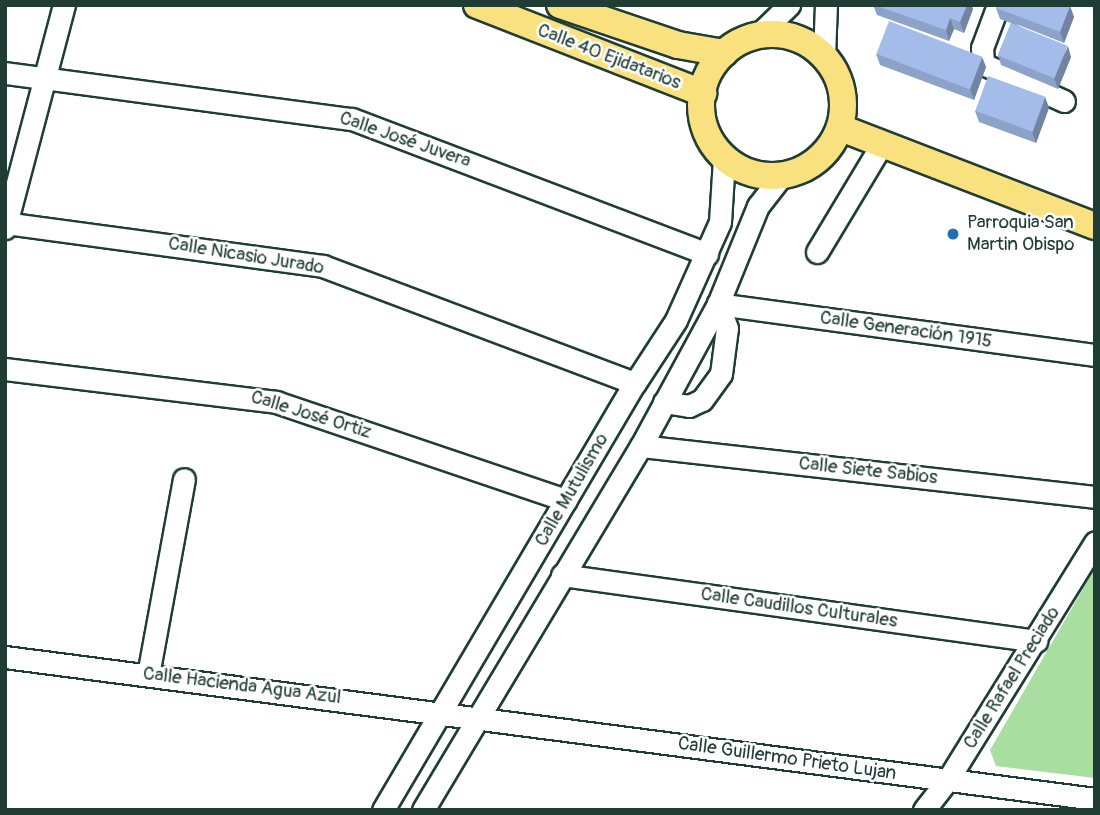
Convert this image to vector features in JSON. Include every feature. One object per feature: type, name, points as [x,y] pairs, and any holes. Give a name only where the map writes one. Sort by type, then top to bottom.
[{"type":"main road","name":"Calle 40 Ejidatarios","points":[[477,5],[703,93]]},
{"type":"main road","name":"Calle 40 Ejidatarios","points":[[562,6],[678,45],[724,53]]},
{"type":"main road","points":[[553,36],[562,6]]},
{"type":"main road","points":[[781,34],[805,41],[824,56],[843,90],[841,128],[830,148],[814,163],[782,175],[756,175],[724,158],[703,122],[703,93],[710,67],[724,53],[757,36],[781,34]]},
{"type":"main road","points":[[841,128],[1095,226]]},
{"type":"street","points":[[6,225],[64,5]]},
{"type":"street","points":[[757,36],[789,5]]},
{"type":"street","points":[[824,56],[826,5]]},
{"type":"street","points":[[998,5],[982,48],[983,64],[1064,101]]},
{"type":"street","name":"Calle José Juvera","points":[[5,73],[352,119],[707,254]]},
{"type":"street","points":[[817,252],[882,144]]},
{"type":"street","name":"Calle Mutulismo","points":[[383,810],[635,383],[676,320],[720,222],[724,158]]},
{"type":"street","name":"Calle Mutulismo","points":[[423,810],[641,446],[718,304],[758,206],[782,175]]},
{"type":"street","name":"Calle Nicasio Jurado","points":[[6,225],[323,266],[635,383]]},
{"type":"street","points":[[664,402],[690,406],[702,400],[721,374],[727,328],[718,304]]},
{"type":"street","name":"Calle Generación 1915","points":[[718,304],[1095,355]]},
{"type":"street","name":"Calle José Ortiz","points":[[5,369],[276,402],[566,500]]},
{"type":"street","name":"Calle Siete Sabios","points":[[641,446],[1095,497]]},
{"type":"street","points":[[148,675],[184,479]]},
{"type":"street","name":"Calle Rafael Preciado","points":[[924,810],[947,781],[1095,542]]},
{"type":"street","name":"Calle Caudillos Culturales","points":[[562,575],[1036,641]]},
{"type":"street","name":"Calle Hacienda Agua Azul","points":[[5,657],[479,718]]},
{"type":"street","name":"Calle Guillermo Prieto Lujan","points":[[479,718],[1095,799]]},
{"type":"green space","points":[[1095,568],[1095,778],[996,766],[990,750]]},
{"type":"building","points":[[874,5],[967,5],[960,22],[950,18],[946,30]]},
{"type":"building","points":[[997,5],[1070,6],[1060,32],[996,8]]},
{"type":"building","points":[[889,21],[982,57],[970,90],[876,54]]},
{"type":"building","points":[[1011,23],[1068,46],[1054,78],[998,55]]},
{"type":"building","points":[[988,76],[1045,97],[1033,132],[975,111]]},
{"type":"place","name":"Parroquia San Martin Obispo","points":[[953,234]]}]
